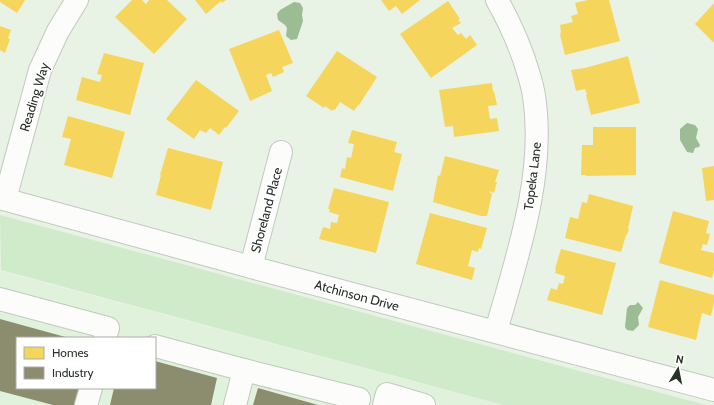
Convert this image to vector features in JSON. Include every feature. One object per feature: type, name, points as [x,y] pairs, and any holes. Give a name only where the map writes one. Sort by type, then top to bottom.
[{"type":"street","name":"Reading Way","points":[[2,199],[40,70],[58,31],[77,0]]},
{"type":"street","name":"Topeka Lane","points":[[496,332],[527,216],[535,172],[538,139],[534,95],[522,52],[511,25],[497,0]]},
{"type":"street","name":"Shoreland Place","points":[[251,267],[281,152]]},
{"type":"street","name":"Atchinson Drive","points":[[2,199],[714,390]]},
{"type":"street","points":[[0,299],[108,328],[105,337]]},
{"type":"street","points":[[156,346],[359,399]]},
{"type":"street","points":[[235,405],[244,370]]},
{"type":"street","points":[[86,405],[91,389]]},
{"type":"street","points":[[384,405],[387,394],[424,405]]},
{"type":"shaded area","points":[[294,2],[300,3],[303,8],[303,21],[297,39],[291,40],[286,36],[287,28],[278,20],[277,14],[280,10]]},
{"type":"shaded area","points":[[687,123],[695,125],[698,129],[696,138],[700,145],[699,147],[695,148],[693,153],[687,152],[680,140],[680,129]]},
{"type":"shaded area","points":[[0,215],[706,405],[503,405],[1,270]]},
{"type":"shaded area","points":[[0,271],[501,405],[0,405]]},
{"type":"shaded area","points":[[638,302],[643,308],[638,317],[639,325],[633,331],[627,330],[625,327],[627,308]]},
{"type":"building: Homes","points":[[0,0],[25,0],[17,13],[0,2]]},
{"type":"building: Homes","points":[[132,0],[142,0],[146,4],[149,0],[167,0],[187,19],[154,54],[115,17]]},
{"type":"building: Homes","points":[[195,0],[226,0],[222,3],[221,1],[206,14]]},
{"type":"building: Homes","points":[[381,0],[420,0],[402,14],[396,6],[389,11]]},
{"type":"building: Homes","points":[[588,0],[609,0],[620,41],[565,55],[560,35],[560,25],[573,22],[571,16],[578,14],[575,3]]},
{"type":"building: Homes","points":[[448,1],[461,23],[452,28],[458,35],[461,33],[466,39],[470,35],[477,45],[431,78],[400,34]]},
{"type":"building: Homes","points":[[714,3],[714,43],[695,24]]},
{"type":"building: Homes","points":[[0,26],[11,30],[8,38],[10,39],[5,53],[0,50]]},
{"type":"building: Homes","points":[[279,30],[293,63],[282,67],[284,72],[273,77],[271,73],[266,75],[272,91],[250,101],[229,49]]},
{"type":"building: Homes","points":[[337,51],[377,77],[354,111],[340,102],[335,110],[334,109],[332,111],[325,106],[324,108],[306,96]]},
{"type":"building: Homes","points":[[104,53],[144,63],[130,115],[76,100],[82,77],[100,82],[102,75],[97,74]]},
{"type":"building: Homes","points":[[628,56],[640,103],[591,115],[585,89],[576,91],[571,70],[585,68]]},
{"type":"building: Homes","points":[[196,80],[239,111],[219,135],[210,128],[206,133],[200,130],[194,139],[166,119]]},
{"type":"building: Homes","points":[[492,83],[497,105],[488,106],[490,119],[497,118],[499,131],[454,137],[453,126],[445,127],[439,90]]},
{"type":"building: Homes","points":[[68,116],[125,132],[112,178],[64,165],[71,139],[62,137]]},
{"type":"building: Homes","points":[[593,127],[636,127],[636,175],[581,175],[582,145],[593,145]]},
{"type":"building: Homes","points":[[352,130],[397,142],[394,152],[402,154],[393,191],[340,177],[342,168],[345,169],[347,157],[351,158],[354,144],[348,143]]},
{"type":"building: Homes","points":[[168,148],[223,162],[211,210],[156,195]]},
{"type":"building: Homes","points":[[445,156],[499,170],[495,182],[497,182],[494,193],[488,191],[492,194],[487,216],[481,216],[433,202],[438,175],[440,176]]},
{"type":"building: Homes","points":[[714,166],[714,200],[706,201],[702,168]]},
{"type":"building: Homes","points":[[334,188],[389,202],[376,253],[319,239],[323,227],[330,229],[331,222],[337,223],[339,215],[329,212],[330,209],[328,209]]},
{"type":"building: Homes","points":[[589,194],[633,206],[629,229],[621,252],[565,238],[570,217],[578,219],[582,202],[587,203]]},
{"type":"building: Homes","points":[[673,211],[709,221],[706,233],[710,234],[707,245],[703,244],[701,250],[714,253],[714,270],[712,278],[659,263]]},
{"type":"building: Homes","points":[[430,213],[487,228],[481,249],[479,248],[478,252],[472,250],[468,266],[475,268],[472,280],[416,264]]},
{"type":"building: Homes","points":[[561,249],[616,263],[602,315],[547,300],[551,288],[557,290],[559,283],[563,284],[565,276],[555,273]]},
{"type":"building: Homes","points":[[660,280],[714,295],[711,316],[702,313],[696,340],[648,327]]},
{"type":"building: Industry","points":[[0,319],[65,337],[16,337],[16,389],[80,389],[76,405],[53,405],[0,391]]},
{"type":"building: Industry","points":[[156,361],[217,378],[211,405],[110,405],[114,389],[156,389]]},
{"type":"building: Industry","points":[[258,388],[318,405],[253,405]]}]
